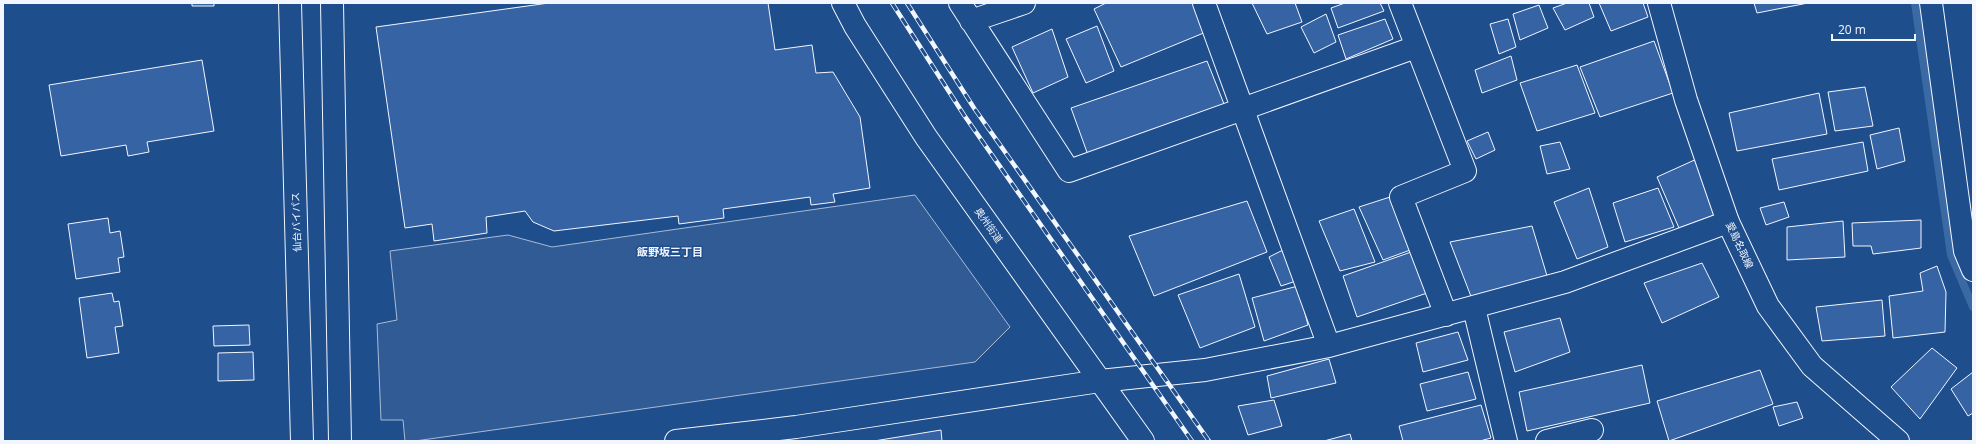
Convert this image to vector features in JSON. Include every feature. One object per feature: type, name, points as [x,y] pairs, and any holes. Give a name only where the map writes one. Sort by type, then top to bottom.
[{"type":"main road","name":"仙台バイパス","points":[[290,3],[302,441]]},
{"type":"main road","points":[[332,3],[340,441]]},
{"type":"main road","name":"奥州街道","points":[[843,3],[855,26],[926,137],[1143,441]]},
{"type":"main road","points":[[1024,3],[965,12],[1069,172],[1416,47]]},
{"type":"main road","points":[[1204,3],[1329,346]]},
{"type":"main road","points":[[1400,3],[1465,171],[1401,197],[1446,315]]},
{"type":"main road","name":"愛島名取線","points":[[1659,3],[1686,100],[1728,222],[1768,306],[1812,366],[1898,441]]},
{"type":"main road","points":[[1931,3],[1965,251],[1973,270]]},
{"type":"main road","points":[[676,441],[796,427],[1100,381],[1205,370],[1329,346],[1474,308],[1565,282],[1728,222]]},
{"type":"main road","points":[[1474,308],[1506,441]]},
{"type":"main road","points":[[1547,441],[1592,430]]},
{"type":"shaded area","points":[[915,195],[1010,327],[975,362],[415,441],[405,441],[403,420],[381,420],[377,324],[397,320],[390,251],[508,235],[552,247]]},
{"type":"building","points":[[192,3],[214,3],[214,6],[192,6]]},
{"type":"building","points":[[549,3],[768,3],[775,50],[812,45],[816,73],[833,72],[860,117],[870,188],[833,194],[835,202],[811,205],[810,197],[723,209],[724,218],[679,224],[678,216],[554,231],[533,222],[525,211],[486,217],[487,233],[434,241],[432,224],[405,228],[376,27]]},
{"type":"building","points":[[1106,3],[1196,3],[1206,32],[1121,67],[1094,9]]},
{"type":"building","points":[[1252,3],[1295,3],[1302,22],[1267,34]]},
{"type":"building","points":[[1345,3],[1380,3],[1384,11],[1338,28],[1331,8]]},
{"type":"building","points":[[1567,3],[1589,3],[1594,17],[1565,30],[1553,8]]},
{"type":"building","points":[[1599,3],[1643,3],[1648,17],[1611,31]]},
{"type":"building","points":[[1754,3],[1808,3],[1757,13]]},
{"type":"building","points":[[1539,5],[1548,28],[1520,40],[1513,14]]},
{"type":"building","points":[[1326,14],[1336,42],[1314,53],[1301,27]]},
{"type":"building","points":[[1385,19],[1393,39],[1346,59],[1338,35]]},
{"type":"building","points":[[1508,19],[1516,47],[1499,54],[1490,24]]},
{"type":"building","points":[[1097,26],[1114,71],[1086,83],[1066,39]]},
{"type":"building","points":[[1052,29],[1068,77],[1033,93],[1012,47]]},
{"type":"building","points":[[1654,41],[1673,93],[1600,117],[1580,67]]},
{"type":"building","points":[[1511,56],[1517,80],[1482,93],[1475,70]]},
{"type":"building","points":[[202,60],[214,131],[147,142],[149,152],[128,156],[126,145],[61,156],[49,85]]},
{"type":"building","points":[[1207,61],[1224,104],[1088,155],[1071,108]]},
{"type":"building","points":[[1577,65],[1595,113],[1537,131],[1520,83]]},
{"type":"building","points":[[1865,87],[1873,126],[1835,131],[1828,92]]},
{"type":"building","points":[[1819,93],[1827,134],[1737,151],[1729,113]]},
{"type":"building","points":[[1899,128],[1905,161],[1877,169],[1870,135]]},
{"type":"building","points":[[1488,132],[1495,150],[1476,159],[1467,141]]},
{"type":"building","points":[[1560,142],[1570,169],[1547,174],[1540,146]]},
{"type":"building","points":[[1863,142],[1868,171],[1779,190],[1772,159]]},
{"type":"building","points":[[1699,158],[1720,213],[1679,228],[1657,177]]},
{"type":"building","points":[[1589,188],[1608,247],[1577,259],[1554,202]]},
{"type":"building","points":[[1658,188],[1674,227],[1625,242],[1613,203]]},
{"type":"building","points":[[1390,197],[1413,249],[1383,260],[1359,207]]},
{"type":"building","points":[[1247,201],[1267,252],[1154,296],[1129,236]]},
{"type":"building","points":[[1784,202],[1789,217],[1766,225],[1760,208]]},
{"type":"building","points":[[1354,209],[1375,262],[1340,271],[1319,221]]},
{"type":"building","points":[[108,218],[110,233],[120,231],[124,257],[118,258],[120,272],[76,279],[68,224]]},
{"type":"building","points":[[1921,220],[1921,248],[1873,254],[1871,246],[1853,246],[1852,223]]},
{"type":"building","points":[[1843,221],[1845,257],[1787,260],[1787,227]]},
{"type":"building","points":[[1532,226],[1548,279],[1472,299],[1450,242]]},
{"type":"building","points":[[1287,248],[1299,280],[1281,286],[1269,257]]},
{"type":"building","points":[[1414,251],[1430,292],[1357,317],[1343,276]]},
{"type":"building","points":[[1702,263],[1719,297],[1662,323],[1644,283]]},
{"type":"building","points":[[1937,266],[1946,292],[1945,332],[1893,338],[1889,296],[1923,291],[1920,273]]},
{"type":"building","points":[[1239,274],[1255,327],[1200,348],[1178,295]]},
{"type":"building","points":[[1298,286],[1308,325],[1264,341],[1252,298]]},
{"type":"building","points":[[112,293],[114,302],[119,301],[123,326],[115,327],[119,353],[87,358],[79,298]]},
{"type":"building","points":[[1882,300],[1885,336],[1822,341],[1816,307]]},
{"type":"building","points":[[1560,318],[1570,352],[1515,372],[1504,332]]},
{"type":"building","points":[[249,325],[250,345],[214,346],[213,326]]},
{"type":"building","points":[[1458,332],[1468,360],[1423,372],[1416,343]]},
{"type":"building","points":[[1932,348],[1957,368],[1920,419],[1891,387]]},
{"type":"building","points":[[253,352],[254,380],[218,381],[218,353]]},
{"type":"building","points":[[1329,359],[1336,383],[1271,398],[1267,376]]},
{"type":"building","points":[[1642,365],[1650,403],[1527,431],[1519,392]]},
{"type":"building","points":[[1760,370],[1773,404],[1669,441],[1657,401]]},
{"type":"building","points":[[1468,372],[1476,399],[1427,411],[1420,384]]},
{"type":"building","points":[[1973,372],[1973,413],[1968,416],[1951,389]]},
{"type":"building","points":[[1274,400],[1282,426],[1248,435],[1238,406]]},
{"type":"building","points":[[1797,402],[1803,418],[1779,426],[1773,407]]},
{"type":"building","points":[[1481,405],[1491,438],[1480,441],[1403,441],[1399,426]]},
{"type":"building","points":[[941,430],[942,441],[874,441]]},
{"type":"building","points":[[1350,434],[1352,441],[1324,441]]},
{"type":"waterway","points":[[1915,3],[1951,255],[1973,307]]},
{"type":"railway","points":[[892,3],[964,115],[1192,441]]},
{"type":"railway","points":[[907,3],[974,108],[1209,441]]},
{"type":"district","name":"飯野坂三丁目","points":[[670,252]]}]
